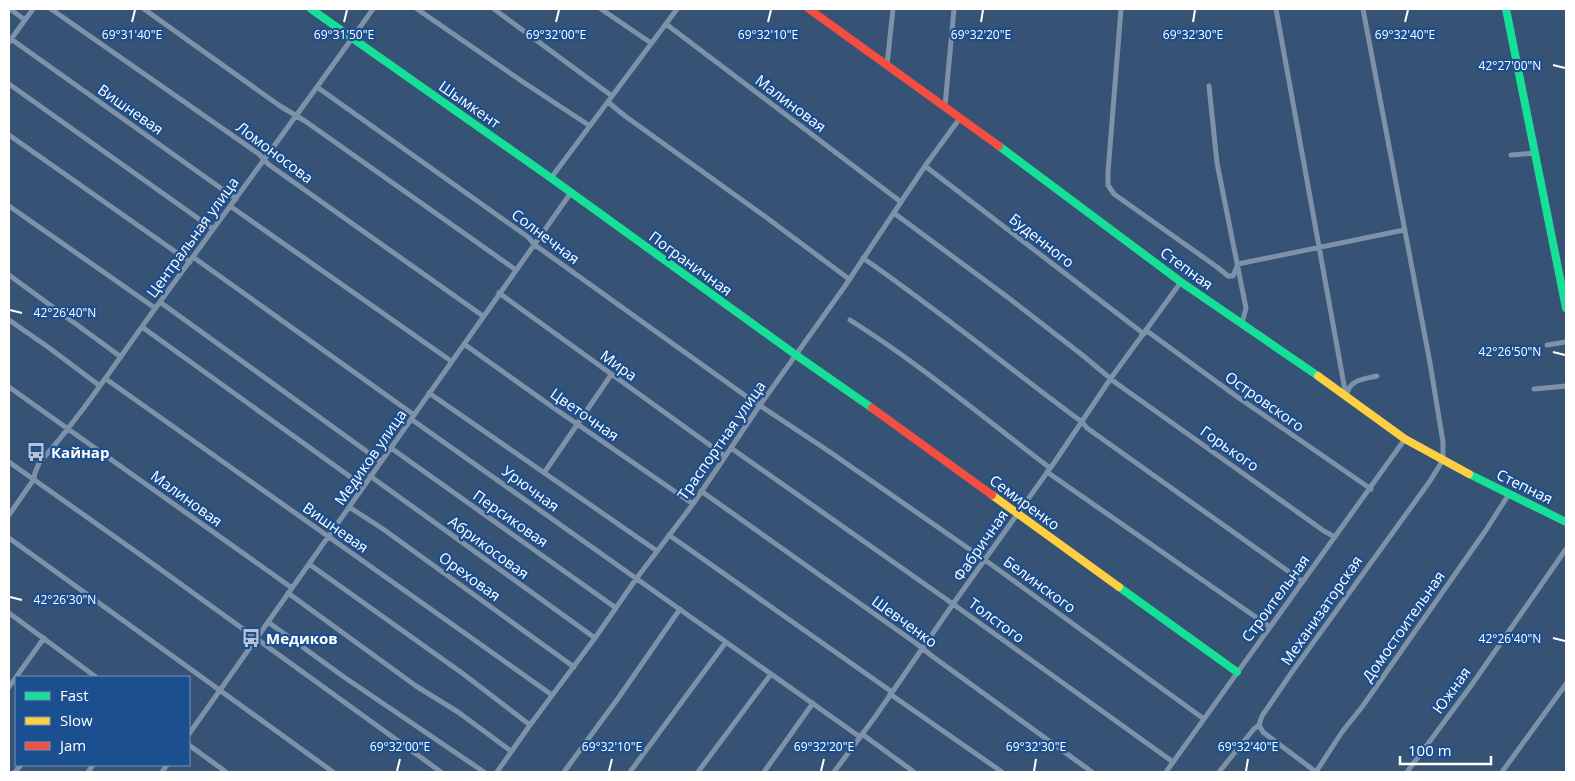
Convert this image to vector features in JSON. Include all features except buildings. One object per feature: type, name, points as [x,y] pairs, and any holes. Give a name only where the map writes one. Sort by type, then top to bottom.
[{"type":"street","points":[[10,9],[25,20]]},
{"type":"street","points":[[10,40],[33,9]]},
{"type":"street","name":"Ломоносова","points":[[51,9],[194,108],[264,159],[268,164],[482,316]]},
{"type":"street","points":[[144,9],[516,270]]},
{"type":"street","name":"Шымкент","points":[[311,9],[551,178],[570,194]]},
{"type":"street","name":"Центральная улица","points":[[9,515],[34,479],[34,473],[39,463],[106,379],[373,9]]},
{"type":"street","points":[[417,9],[590,126]]},
{"type":"street","points":[[494,9],[612,96]]},
{"type":"street","points":[[601,9],[651,43]]},
{"type":"street","points":[[551,178],[677,9]]},
{"type":"street","points":[[887,66],[893,9]]},
{"type":"street","points":[[945,106],[954,9]]},
{"type":"street","points":[[1121,9],[1108,185],[1114,194],[1228,276],[1233,276],[1238,264]]},
{"type":"street","points":[[1276,9],[1346,396]]},
{"type":"street","points":[[1363,9],[1434,383],[1443,442],[1443,460]]},
{"type":"street","points":[[1506,9],[1564,285],[1566,308]]},
{"type":"street","name":"Степная","points":[[811,10],[945,106],[1181,282],[1346,396],[1406,440],[1566,522]]},
{"type":"street","name":"Малиновая","points":[[666,24],[902,202]]},
{"type":"street","name":"Вишневая","points":[[10,40],[236,199]]},
{"type":"street","points":[[9,84],[213,229]]},
{"type":"street","points":[[1209,86],[1217,163],[1246,308],[1242,324]]},
{"type":"street","name":"Солнечная","points":[[317,87],[760,405]]},
{"type":"street","points":[[608,102],[849,279]]},
{"type":"street","name":"Траспортная улица","points":[[497,772],[636,579],[693,504],[960,118]]},
{"type":"street","name":"Урючная","points":[[9,134],[191,260],[636,579],[914,772]]},
{"type":"street","points":[[1511,155],[1536,152]]},
{"type":"street","name":"Буденного","points":[[925,166],[1145,332]]},
{"type":"street","name":"Медиков улица","points":[[190,733],[350,507],[482,316],[570,194]]},
{"type":"street","name":"Пограничная","points":[[570,194],[796,355]]},
{"type":"street","points":[[9,206],[156,308]]},
{"type":"street","points":[[230,206],[452,361]]},
{"type":"street","name":"Горького","points":[[894,213],[974,272],[1116,383],[1335,537]]},
{"type":"street","points":[[1238,264],[1404,230]]},
{"type":"street","points":[[863,258],[915,295],[1082,422],[1087,428],[1302,581]]},
{"type":"street","points":[[9,275],[121,357]]},
{"type":"street","name":"Фабричная","points":[[834,772],[1181,282]]},
{"type":"street","name":"Мира","points":[[499,293],[725,456]]},
{"type":"street","points":[[160,302],[380,461]]},
{"type":"street","points":[[9,320],[100,386]]},
{"type":"street","points":[[850,320],[886,342],[916,364],[1049,470],[1270,627]]},
{"type":"street","points":[[142,327],[363,486]]},
{"type":"street","name":"Островского","points":[[1145,332],[1371,489]]},
{"type":"street","points":[[1547,346],[1566,342]]},
{"type":"street","name":"Цветочная","points":[[464,344],[693,504]]},
{"type":"street","name":"Семиренко","points":[[796,355],[903,429],[1017,514],[1237,672]]},
{"type":"street","points":[[544,472],[611,374]]},
{"type":"street","points":[[1346,396],[1348,388],[1352,384],[1359,380],[1377,376]]},
{"type":"street","name":"Вишневая","points":[[106,379],[552,695]]},
{"type":"street","points":[[1534,390],[1566,386]]},
{"type":"street","points":[[9,387],[68,428]]},
{"type":"street","points":[[429,393],[657,551]]},
{"type":"street","name":"Белинского","points":[[760,405],[985,560],[1204,719]]},
{"type":"street","name":"Малиновая","points":[[68,428],[290,590],[416,686],[458,712],[511,751]]},
{"type":"street","name":"Строительная","points":[[1166,772],[1302,581],[1406,440]]},
{"type":"street","name":"Персиковая","points":[[391,448],[616,608]]},
{"type":"street","name":"Толстого","points":[[731,448],[1173,762]]},
{"type":"street","name":"Механизаторская","points":[[1219,772],[1253,730],[1259,726],[1262,716],[1282,687],[1443,460]]},
{"type":"street","points":[[9,462],[441,772]]},
{"type":"street","name":"Абрикосовая","points":[[370,476],[595,638]]},
{"type":"street","name":"Шевченко","points":[[701,491],[1092,772]]},
{"type":"street","name":"Домостоительная","points":[[1316,772],[1342,732],[1362,707],[1486,530],[1509,494]]},
{"type":"street","name":"Ореховая","points":[[350,507],[574,667]]},
{"type":"street","points":[[670,535],[1002,772]]},
{"type":"street","points":[[9,538],[220,690],[254,717],[333,772]]},
{"type":"street","name":"Южная","points":[[1407,772],[1473,683],[1566,549]]},
{"type":"street","points":[[309,564],[462,673],[530,725]]},
{"type":"street","points":[[564,772],[680,609]]},
{"type":"street","points":[[9,613],[93,676]]},
{"type":"street","points":[[268,622],[337,672],[484,772]]},
{"type":"street","points":[[17,676],[44,638]]},
{"type":"street","points":[[630,772],[726,642]]},
{"type":"street","points":[[698,772],[771,674]]},
{"type":"street","points":[[1502,772],[1566,684]]},
{"type":"street","points":[[764,772],[813,703]]},
{"type":"street","points":[[1259,726],[1263,732],[1316,772]]},
{"type":"street","points":[[190,746],[226,772]]},
{"type":"street","points":[[322,772],[326,767]]},
{"type":"traffic: fast","points":[[311,9],[872,408]]},
{"type":"traffic: fast","points":[[1506,9],[1566,308]]},
{"type":"traffic: fast","points":[[999,146],[1181,282],[1318,376]]},
{"type":"traffic: fast","points":[[1469,474],[1566,522]]},
{"type":"traffic: fast","points":[[1119,587],[1237,672]]},
{"type":"traffic: slow","points":[[1318,376],[1405,439],[1469,474]]},
{"type":"traffic: slow","points":[[992,495],[1119,587]]},
{"type":"traffic: jam","points":[[809,9],[999,146]]},
{"type":"traffic: jam","points":[[872,408],[992,495]]},
{"type":"place","name":"Кайнар","points":[[36,452]]},
{"type":"place","name":"Медиков","points":[[251,638]]}]
